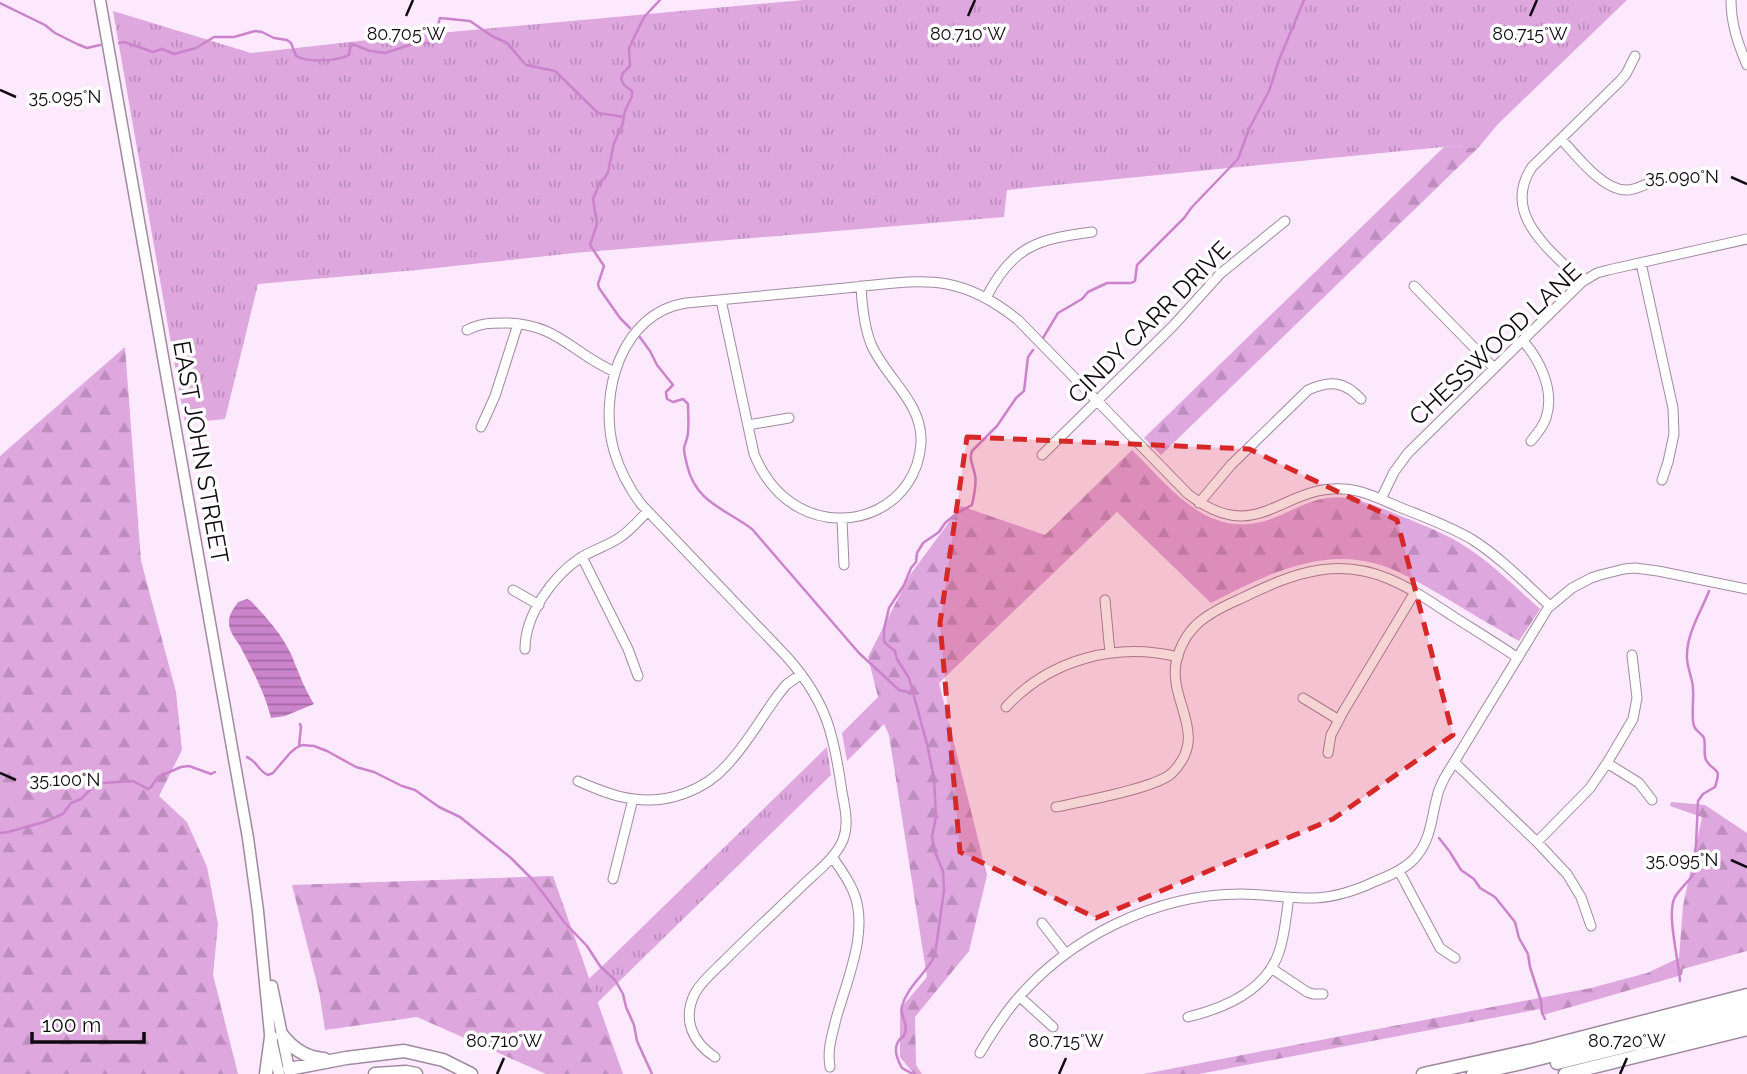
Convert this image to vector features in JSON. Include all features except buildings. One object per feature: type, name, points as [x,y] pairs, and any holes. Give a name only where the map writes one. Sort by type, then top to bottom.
[{"type":"highway","points":[[1423,1074],[1533,1050],[1747,995]]},
{"type":"highway","points":[[1473,1074],[1747,1007]]},
{"type":"highway","points":[[1512,1074],[1747,1017]]},
{"type":"highway","points":[[1565,1074],[1747,1029]]},
{"type":"highway","points":[[265,1074],[276,1036],[309,1057],[346,1058],[404,1051],[443,1060],[471,1074]]},
{"type":"highway","points":[[286,1072],[346,1058]]},
{"type":"highway","points":[[375,1074],[416,1074]]},
{"type":"main road","name":"EAST JOHN STREET","points":[[100,0],[244,813],[276,1036],[286,1072]]},
{"type":"street","points":[[1731,0],[1733,27],[1747,65]]},
{"type":"street","points":[[1582,282],[1535,233],[1523,213],[1522,191],[1529,172],[1626,74],[1635,57]]},
{"type":"street","points":[[1561,139],[1608,186],[1625,191],[1648,183]]},
{"type":"street","name":"CINDY CARR DRIVE","points":[[1042,455],[1173,326],[1220,274],[1285,221]]},
{"type":"street","points":[[986,298],[1000,273],[1020,253],[1040,242],[1092,232]]},
{"type":"street","name":"CHESSWOOD LANE","points":[[1381,499],[1401,460],[1582,282],[1597,273],[1747,239]]},
{"type":"street","points":[[1641,263],[1673,408],[1674,434],[1662,480]]},
{"type":"street","points":[[715,1057],[698,1043],[693,1034],[690,1011],[697,990],[833,858],[842,841],[846,818],[831,731],[823,709],[801,674],[648,512],[628,485],[614,451],[610,407],[615,372],[626,344],[652,316],[677,304],[862,286],[935,283],[959,287],[986,298],[1018,320],[1199,503],[1218,512],[1238,516],[1269,511],[1323,490],[1343,489],[1368,494],[1471,539],[1496,557],[1550,606]]},
{"type":"street","points":[[721,300],[758,464],[776,490],[788,500],[806,511],[842,519],[872,512],[900,494],[915,470],[921,446],[915,411],[872,345],[864,317],[862,286]]},
{"type":"street","points":[[1415,286],[1494,368]]},
{"type":"street","points":[[467,330],[487,323],[539,328],[559,337],[598,365],[615,372]]},
{"type":"street","points":[[481,427],[495,396],[518,324]]},
{"type":"street","points":[[1522,341],[1535,355],[1541,368],[1548,399],[1546,419],[1531,441]]},
{"type":"street","points":[[1199,503],[1231,465],[1308,390],[1324,384],[1340,384],[1361,399]]},
{"type":"street","points":[[748,425],[789,418]]},
{"type":"street","points":[[525,649],[525,636],[544,595],[569,566],[619,538],[648,512]]},
{"type":"street","points":[[842,519],[844,565]]},
{"type":"street","points":[[582,557],[628,649],[638,676]]},
{"type":"street","points":[[1056,807],[1158,782],[1174,772],[1186,753],[1189,736],[1175,667],[1185,638],[1202,619],[1247,595],[1305,573],[1358,569],[1394,580],[1518,658]]},
{"type":"street","points":[[980,1053],[1005,1015],[1041,976],[1066,954],[1121,921],[1166,905],[1229,894],[1313,898],[1343,894],[1399,870],[1414,859],[1423,847],[1431,827],[1437,794],[1454,762],[1550,606],[1572,588],[1591,578],[1624,569],[1658,571],[1747,589]]},
{"type":"street","points":[[513,590],[539,605]]},
{"type":"street","points":[[1328,753],[1328,741],[1339,720],[1415,592]]},
{"type":"street","points":[[1105,600],[1110,653]]},
{"type":"street","points":[[1006,707],[1023,690],[1056,669],[1085,658],[1126,651],[1178,657]]},
{"type":"street","points":[[1537,842],[1580,798],[1607,763],[1635,712],[1636,686],[1632,655]]},
{"type":"street","points":[[578,781],[633,799],[662,799],[693,790],[713,778],[730,762],[786,685],[801,674]]},
{"type":"street","points":[[1304,698],[1339,720]]},
{"type":"street","points":[[1454,762],[1567,874],[1581,897],[1591,926]]},
{"type":"street","points":[[1607,763],[1639,783],[1652,800]]},
{"type":"street","points":[[613,879],[633,799]]},
{"type":"street","points":[[830,1067],[828,1048],[860,928],[855,894],[833,858]]},
{"type":"street","points":[[1399,870],[1440,948],[1455,958]]},
{"type":"street","points":[[1188,1017],[1235,1001],[1255,986],[1272,968],[1282,943],[1289,897]]},
{"type":"street","points":[[1042,923],[1066,954]]},
{"type":"street","points":[[1272,968],[1307,992],[1323,994]]},
{"type":"street","points":[[1020,997],[1053,1027]]},
{"type":"highlighted area","points":[[967,437],[1249,449],[1397,520],[1453,735],[1333,819],[1096,918],[960,852],[940,623]]},
{"type":"green space","points":[[804,0],[1627,0],[1498,124],[1478,148],[1453,146],[1007,190],[1004,217],[574,253],[258,284],[225,419],[185,423],[113,11],[251,53],[395,37]]},
{"type":"green space","points":[[1444,147],[1478,148],[1161,455],[1144,438]]},
{"type":"green space","points":[[125,347],[141,561],[176,692],[182,750],[159,796],[187,822],[207,867],[218,924],[213,975],[238,1074],[0,1074],[0,456]]},
{"type":"green space","points":[[1132,450],[1180,498],[1215,519],[1235,524],[1257,523],[1313,501],[1330,498],[1369,503],[1459,542],[1495,569],[1540,609],[1519,641],[1400,573],[1352,559],[1310,562],[1289,568],[1211,603],[1117,512],[939,683],[987,875],[969,951],[915,1017],[916,1065],[922,1074],[914,1074],[900,1057],[900,1009],[927,977],[889,735],[884,724],[847,761],[842,733],[878,697],[868,657],[910,575],[961,506],[1045,535]]},
{"type":"green space","points":[[827,747],[831,775],[597,1003],[589,979]]},
{"type":"green space","points":[[1671,802],[1705,805],[1747,833],[1747,951],[1683,969],[1682,975],[1543,1015],[1540,1009],[1199,1074],[1144,1074],[1591,988],[1647,973],[1679,958],[1683,906],[1702,817],[1670,806]]},
{"type":"green space","points":[[553,876],[623,1074],[546,1074],[417,1017],[325,1030],[319,991],[292,885]]},
{"type":"shaded area","points":[[247,599],[283,639],[314,704],[285,716],[271,718],[258,681],[229,625],[230,616],[238,602]]},
{"type":"waterway","points":[[630,328],[599,288],[604,266],[590,245],[597,224],[593,199],[600,182],[608,172],[614,143],[632,96],[632,91],[621,79],[630,66],[629,48],[644,17],[660,0]]},
{"type":"waterway","points":[[1043,338],[1058,313],[1082,299],[1088,292],[1107,283],[1135,281],[1137,265],[1238,159],[1249,129],[1269,91],[1304,0]]},
{"type":"waterway","points":[[0,3],[77,44],[87,48],[100,45]]},
{"type":"waterway","points":[[119,43],[124,42],[153,52],[162,49],[174,54],[196,48],[214,37],[234,37],[255,31],[287,40],[296,56],[308,60],[323,60],[349,55],[352,44],[385,53],[413,44],[439,42],[442,35],[438,25],[440,18],[470,21],[507,43],[526,65],[555,71],[598,113],[624,117]]},
{"type":"waterway","points":[[639,336],[673,385],[666,392],[667,399],[673,402],[683,399],[688,404],[688,434],[684,450],[691,478],[697,488],[712,503],[752,529],[859,653],[899,690],[912,693]]},
{"type":"waterway","points":[[913,1074],[902,1068],[897,1055],[897,1045],[906,1029],[901,1010],[909,992],[935,955],[944,890],[943,871],[932,837],[936,816],[934,778],[927,744],[909,678],[895,651],[885,643],[884,629],[889,608],[904,585],[923,543],[939,532],[957,513],[972,505],[976,482],[971,460],[972,451],[997,426],[1024,391],[1028,357],[1033,350]]},
{"type":"waterway","points":[[1680,981],[1672,925],[1673,904],[1677,893],[1696,870],[1694,858],[1698,801],[1703,794],[1715,787],[1718,776],[1706,760],[1704,738],[1694,726],[1693,685],[1687,658],[1691,632],[1709,591]]},
{"type":"waterway","points":[[299,746],[300,724]]},
{"type":"waterway","points":[[247,757],[268,775],[296,748],[302,745],[314,746],[356,767],[415,790],[439,807],[460,817],[511,858],[531,878],[564,922],[587,946],[600,966],[615,980],[623,994],[637,1041],[652,1074]]},
{"type":"waterway","points":[[0,833],[44,822],[63,814],[71,803],[81,799],[94,786],[103,783],[133,781],[148,789],[158,777],[181,767],[189,766],[211,774],[215,772]]},
{"type":"waterway","points":[[1439,838],[1461,870],[1474,879],[1480,888],[1495,897],[1515,922],[1519,938],[1528,954],[1545,1019]]}]
